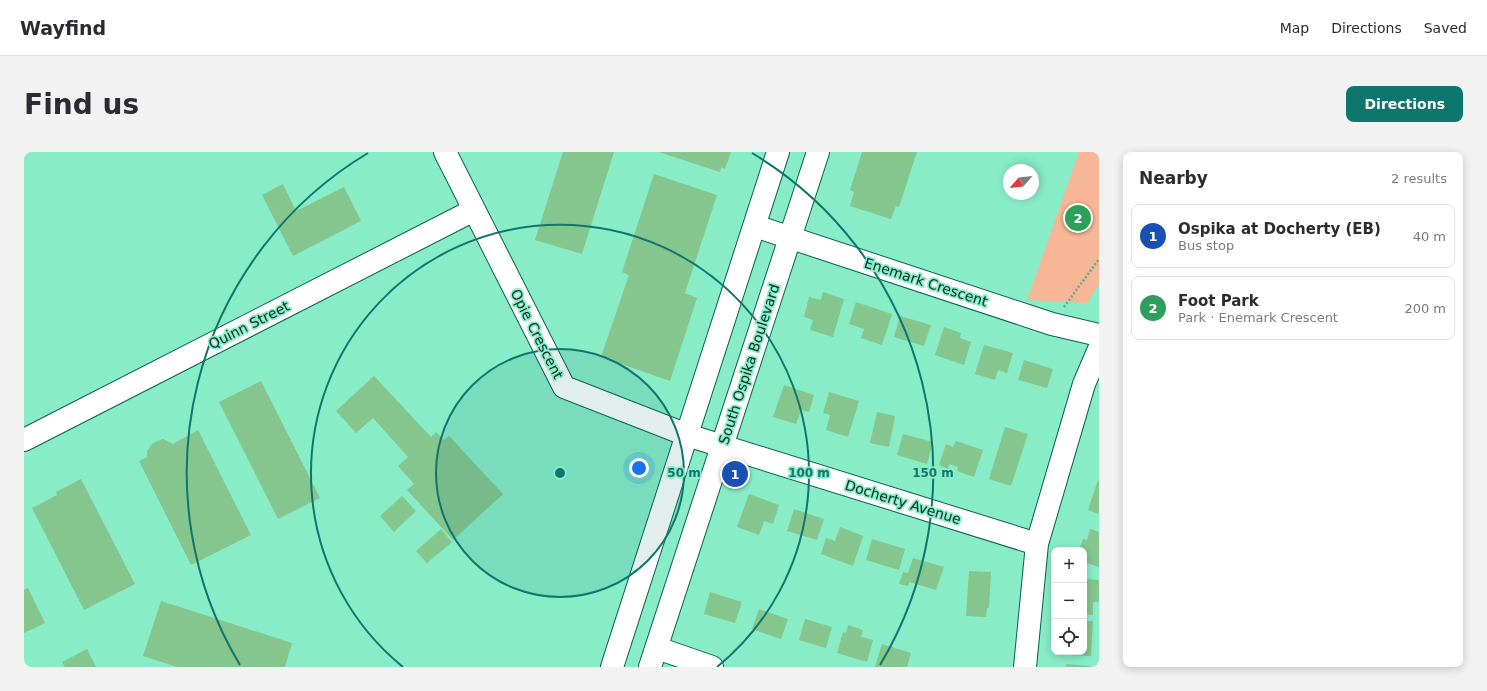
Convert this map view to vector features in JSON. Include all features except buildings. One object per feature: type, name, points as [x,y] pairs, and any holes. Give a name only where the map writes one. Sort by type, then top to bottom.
[{"type":"street","name":"Opie Crescent","points":[[445,152],[564,387],[687,435],[722,445]]},
{"type":"street","points":[[612,667],[778,152]]},
{"type":"street","name":"South Ospika Boulevard","points":[[653,657],[818,152]]},
{"type":"street","name":"Quinn Street","points":[[24,440],[474,210]]},
{"type":"street","name":"Enemark Crescent","points":[[755,226],[1052,324],[1099,335]]},
{"type":"street","points":[[1025,667],[1037,544],[1084,384],[1099,349]]},
{"type":"street","name":"Docherty Avenue","points":[[722,445],[1037,544]]},
{"type":"street","points":[[653,657],[712,667]]},
{"type":"path","points":[[1052,324],[1099,259]]},
{"type":"shaded area","points":[[1079,152],[1099,152],[1099,284],[1087,303],[1027,300]]},
{"type":"place","name":"Foot Park","points":[[1078,218]]},
{"type":"place","name":"Ospika at Docherty (EB)","points":[[735,474]]}]
